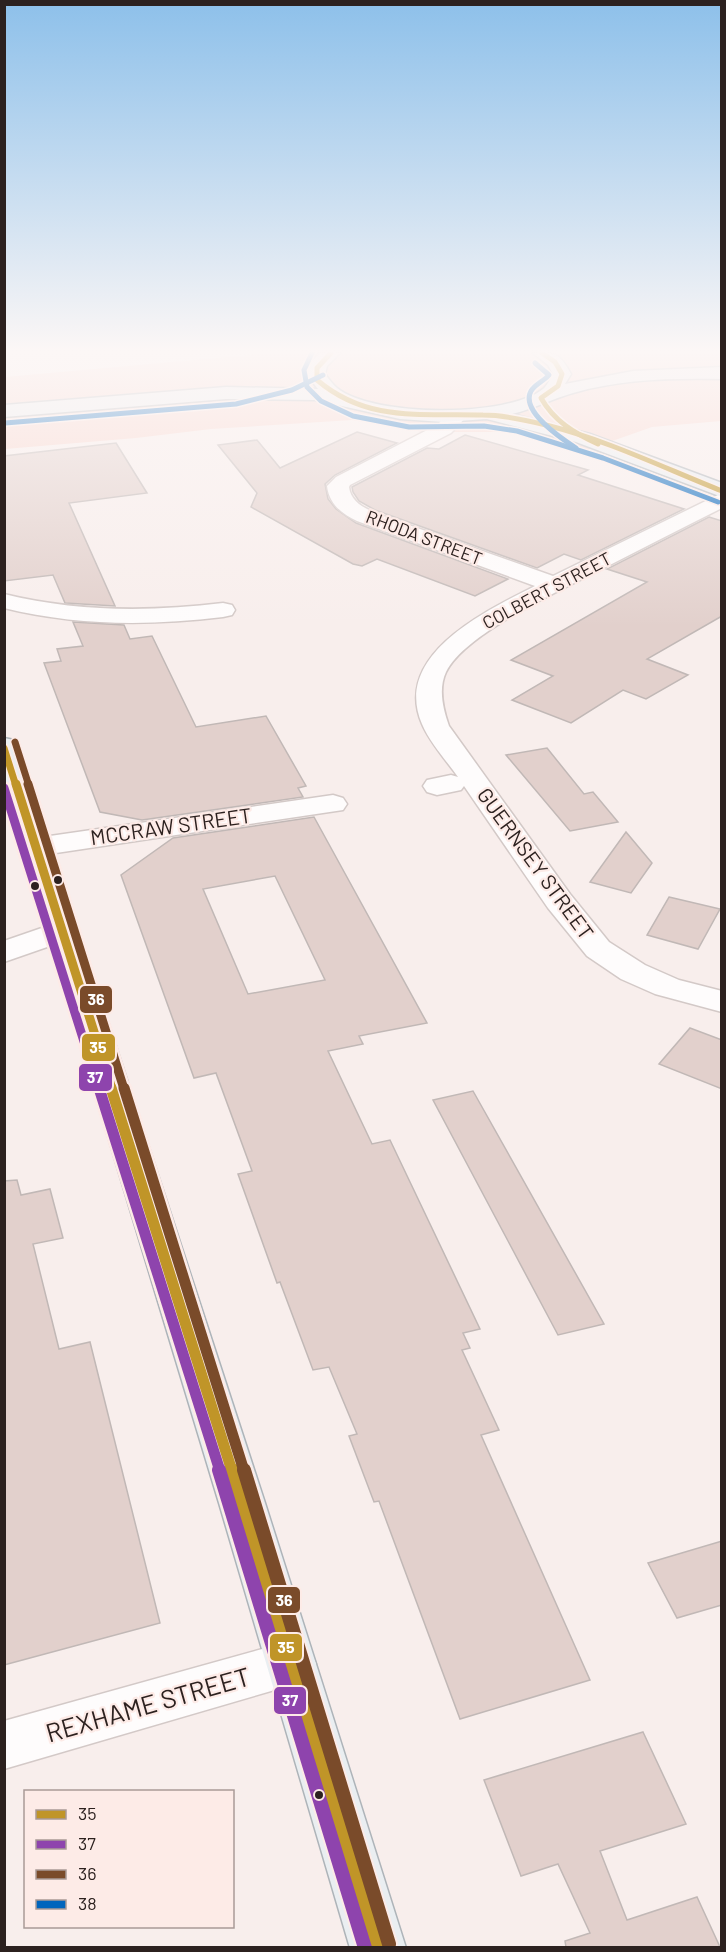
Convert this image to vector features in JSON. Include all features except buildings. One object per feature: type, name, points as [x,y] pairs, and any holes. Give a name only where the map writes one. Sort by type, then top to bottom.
[{"type":"main road","points":[[599,444],[722,491]]},
{"type":"main road","points":[[4,746],[378,1947]]},
{"type":"street","name":"RHODA STREET","points":[[415,444],[343,481],[338,486],[337,493],[342,501],[351,509],[378,522],[555,585]]},
{"type":"street","name":"COLBERT STREET","points":[[436,726],[432,716],[429,693],[434,672],[465,624],[555,585],[722,499]]},
{"type":"street","points":[[4,602],[42,610],[106,616],[177,615],[223,610]]},
{"type":"street","name":"GUERNSEY STREET","points":[[436,726],[559,901],[598,949],[642,976],[667,987],[722,1002]]},
{"type":"street","name":"MCCRAW STREET","points":[[36,848],[320,806]]},
{"type":"street","points":[[4,931],[62,931]]},
{"type":"street","points":[[4,952],[62,931]]},
{"type":"street","name":"REXHAME STREET","points":[[4,1745],[291,1664]]},
{"type":"shaded area","points":[[5,444],[63,444],[5,449]]},
{"type":"shaded area","points":[[563,444],[604,444],[584,451]]},
{"type":"transit line","name":"38","points":[[559,444],[603,458],[718,502]]},
{"type":"transit line","name":"38","points":[[571,444],[576,448]]},
{"type":"transit line","name":"35","points":[[606,444],[722,491]]},
{"type":"transit line","name":"36","points":[[15,742],[253,1499],[389,1944]]},
{"type":"transit line","name":"35","points":[[4,748],[242,1503],[378,1948]]},
{"type":"transit line","name":"37","points":[[4,788],[231,1507],[365,1948]]}]
